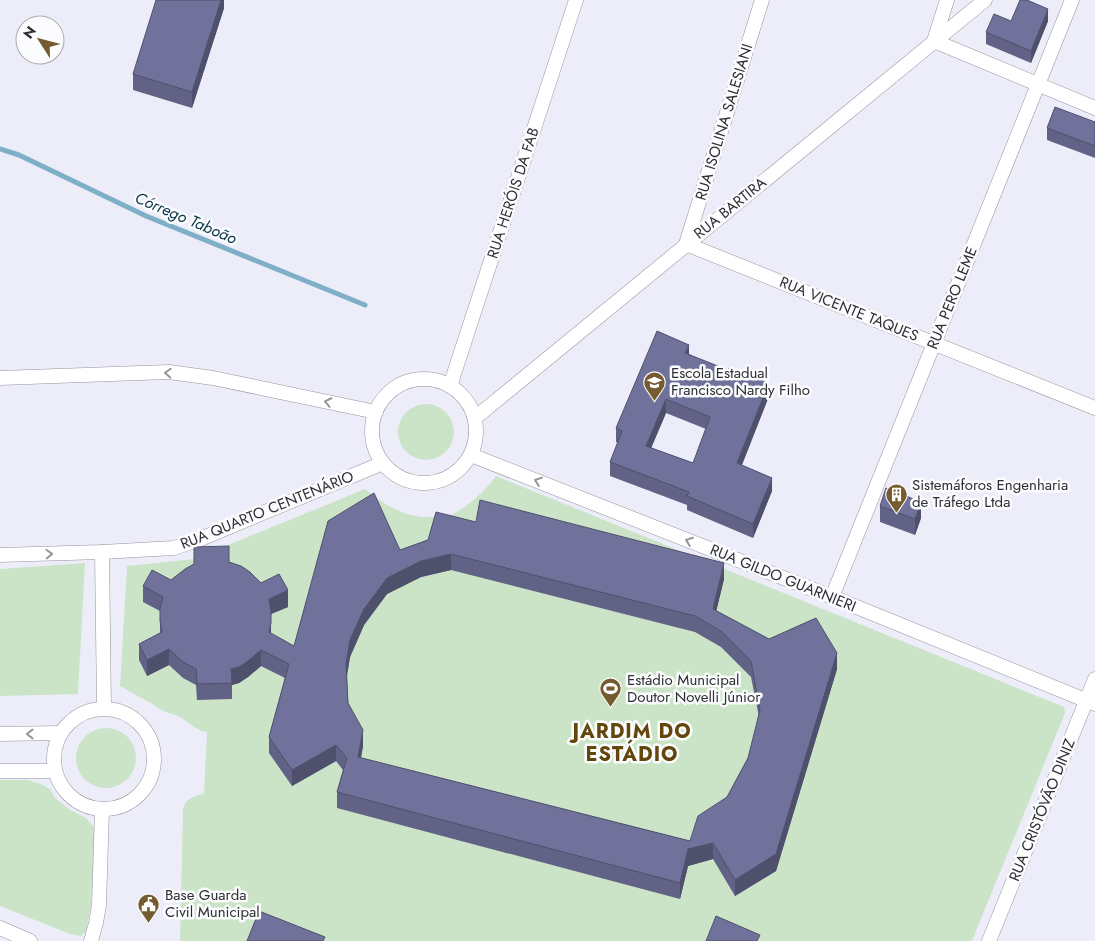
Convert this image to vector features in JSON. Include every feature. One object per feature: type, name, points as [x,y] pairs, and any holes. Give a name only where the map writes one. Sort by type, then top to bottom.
[{"type":"street","name":"RUA HERÓIS DA FAB","points":[[450,386],[576,0]]},
{"type":"street","name":"RUA ISOLINA SALESIANI","points":[[686,244],[762,0]]},
{"type":"street","points":[[947,0],[934,41],[1095,108]]},
{"type":"street","name":"RUA BARTIRA","points":[[475,418],[985,0]]},
{"type":"street","name":"RUA PERO LEME","points":[[832,597],[1072,0]]},
{"type":"street","name":"RUA VICENTE TAQUES","points":[[686,244],[1095,408]]},
{"type":"street","points":[[0,378],[169,372],[213,378],[376,412]]},
{"type":"street","points":[[426,379],[450,386],[466,399],[475,418],[475,443],[471,455],[462,467],[450,477],[436,482],[421,484],[407,481],[393,474],[376,452],[372,438],[372,425],[382,401],[401,384],[413,380],[426,379]]},
{"type":"street","name":"RUA GILDO GUARNIERI","points":[[471,455],[832,597],[1091,702]]},
{"type":"street","name":"RUA QUARTO CENTENÁRIO","points":[[0,555],[174,548],[198,540],[383,463]]},
{"type":"street","points":[[102,552],[104,708]]},
{"type":"street","name":"RUA CRISTÓVÃO DINIZ","points":[[989,941],[1091,702],[1095,678]]},
{"type":"street","points":[[104,708],[120,710],[134,718],[145,729],[152,744],[155,760],[152,775],[144,790],[133,801],[118,808],[102,810],[86,806],[72,798],[61,786],[55,772],[54,752],[60,733],[72,720],[86,711],[104,708]]},
{"type":"street","points":[[0,734],[60,733]]},
{"type":"street","points":[[0,771],[55,772]]},
{"type":"street","points":[[91,941],[99,906],[102,810]]},
{"type":"street","points":[[0,928],[30,941]]},
{"type":"green space","points":[[426,404],[437,406],[446,412],[452,421],[454,432],[452,443],[446,452],[437,458],[426,460],[415,458],[406,452],[400,443],[398,432],[400,421],[406,412],[415,406]]},
{"type":"green space","name":"Estádio Municipal Doutor Novelli Júnior","points":[[496,476],[1064,707],[1065,713],[972,941],[180,941],[183,809],[191,798],[204,794],[207,732],[196,728],[178,716],[161,710],[120,686],[127,566],[194,559],[365,489],[389,506],[414,516],[439,517],[449,515],[471,502]]},
{"type":"green space","points":[[85,563],[78,694],[0,696],[0,569]]},
{"type":"green space","points":[[100,728],[112,728],[123,733],[131,741],[136,752],[134,770],[123,783],[112,788],[100,788],[89,783],[81,775],[76,764],[76,752],[81,741],[89,733]]},
{"type":"green space","points":[[0,780],[28,780],[41,784],[50,789],[55,798],[69,809],[86,818],[94,827],[91,905],[86,931],[81,936],[70,934],[0,906]]},
{"type":"building","points":[[156,0],[221,0],[192,92],[133,74]]},
{"type":"building","points":[[1020,0],[1027,0],[1048,9],[1031,51],[986,32],[994,14],[1011,21]]},
{"type":"building","points":[[1055,107],[1095,122],[1095,146],[1047,128]]},
{"type":"building","points":[[657,331],[689,345],[685,353],[728,370],[729,368],[769,383],[737,463],[772,478],[753,524],[687,496],[689,492],[610,462],[622,431],[616,428]],"holes":[[[666,399],[710,417],[693,463],[646,446]]]},
{"type":"building","points":[[886,488],[921,502],[915,519],[880,506]]},
{"type":"building","points":[[374,493],[400,550],[428,540],[436,512],[476,522],[480,500],[724,563],[713,609],[769,639],[816,618],[837,653],[776,854],[735,880],[713,843],[688,849],[680,883],[337,792],[347,758],[336,745],[292,770],[269,737],[289,664],[261,650],[239,667],[231,669],[232,683],[197,684],[196,669],[183,662],[169,649],[147,660],[139,644],[162,632],[160,609],[163,597],[143,586],[152,570],[171,580],[194,564],[194,547],[229,546],[229,562],[241,566],[261,583],[279,574],[288,590],[269,599],[271,623],[269,632],[294,646],[328,521]],"holes":[[[451,554],[695,616],[721,631],[751,661],[760,710],[748,758],[727,797],[698,816],[690,841],[358,757],[363,730],[348,703],[346,664],[350,640],[364,609],[387,578],[421,561]]]},
{"type":"building","points":[[259,911],[325,937],[323,941],[247,941]]},
{"type":"building","points":[[716,916],[760,935],[757,941],[706,941]]},
{"type":"waterway","name":"Córrego Taboão","points":[[0,149],[19,155],[146,216],[365,305]]},
{"type":"place","name":"Escola Estadual Francisco Nardy Filho","points":[[655,401]]},
{"type":"place","name":"Sistemáforos Engenharia de Tráfego Ltda","points":[[896,513]]},
{"type":"place","name":"Estádio Municipal Doutor Novelli Júnior","points":[[611,708]]},
{"type":"place","name":"Base Guarda Civil Municipal","points":[[149,923]]},
{"type":"district","name":"JARDIM DO ESTÁDIO","points":[[632,742]]}]
